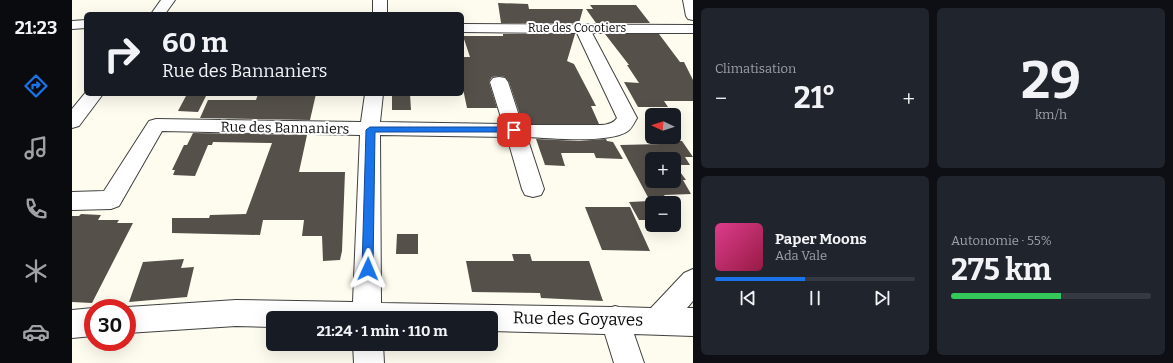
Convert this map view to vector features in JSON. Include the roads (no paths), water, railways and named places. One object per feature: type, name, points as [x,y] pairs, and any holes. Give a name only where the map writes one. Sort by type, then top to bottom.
[{"type":"street","points":[[159,12],[168,0]]},
{"type":"street","points":[[380,0],[380,12]]},
{"type":"street","points":[[690,0],[693,16]]},
{"type":"street","points":[[72,25],[84,24]]},
{"type":"street","name":"Rue des Cocotiers","points":[[464,28],[693,29]]},
{"type":"street","name":"Rue des Bannaniers","points":[[72,202],[112,200],[156,126],[370,130],[601,131],[620,127],[626,123],[627,118],[582,28]]},
{"type":"street","points":[[499,82],[533,189]]},
{"type":"street","points":[[72,122],[92,96]]},
{"type":"street","points":[[367,311],[370,130],[374,96]]},
{"type":"street","points":[[658,321],[693,281]]},
{"type":"street","name":"Rue des Goyaves","points":[[136,319],[236,313],[266,316]]},
{"type":"street","points":[[615,319],[629,363]]},
{"type":"street","name":"Rue des Goyaves","points":[[498,322],[615,319],[693,322]]},
{"type":"street","points":[[72,324],[84,323]]},
{"type":"street","points":[[368,351],[369,363]]}]
